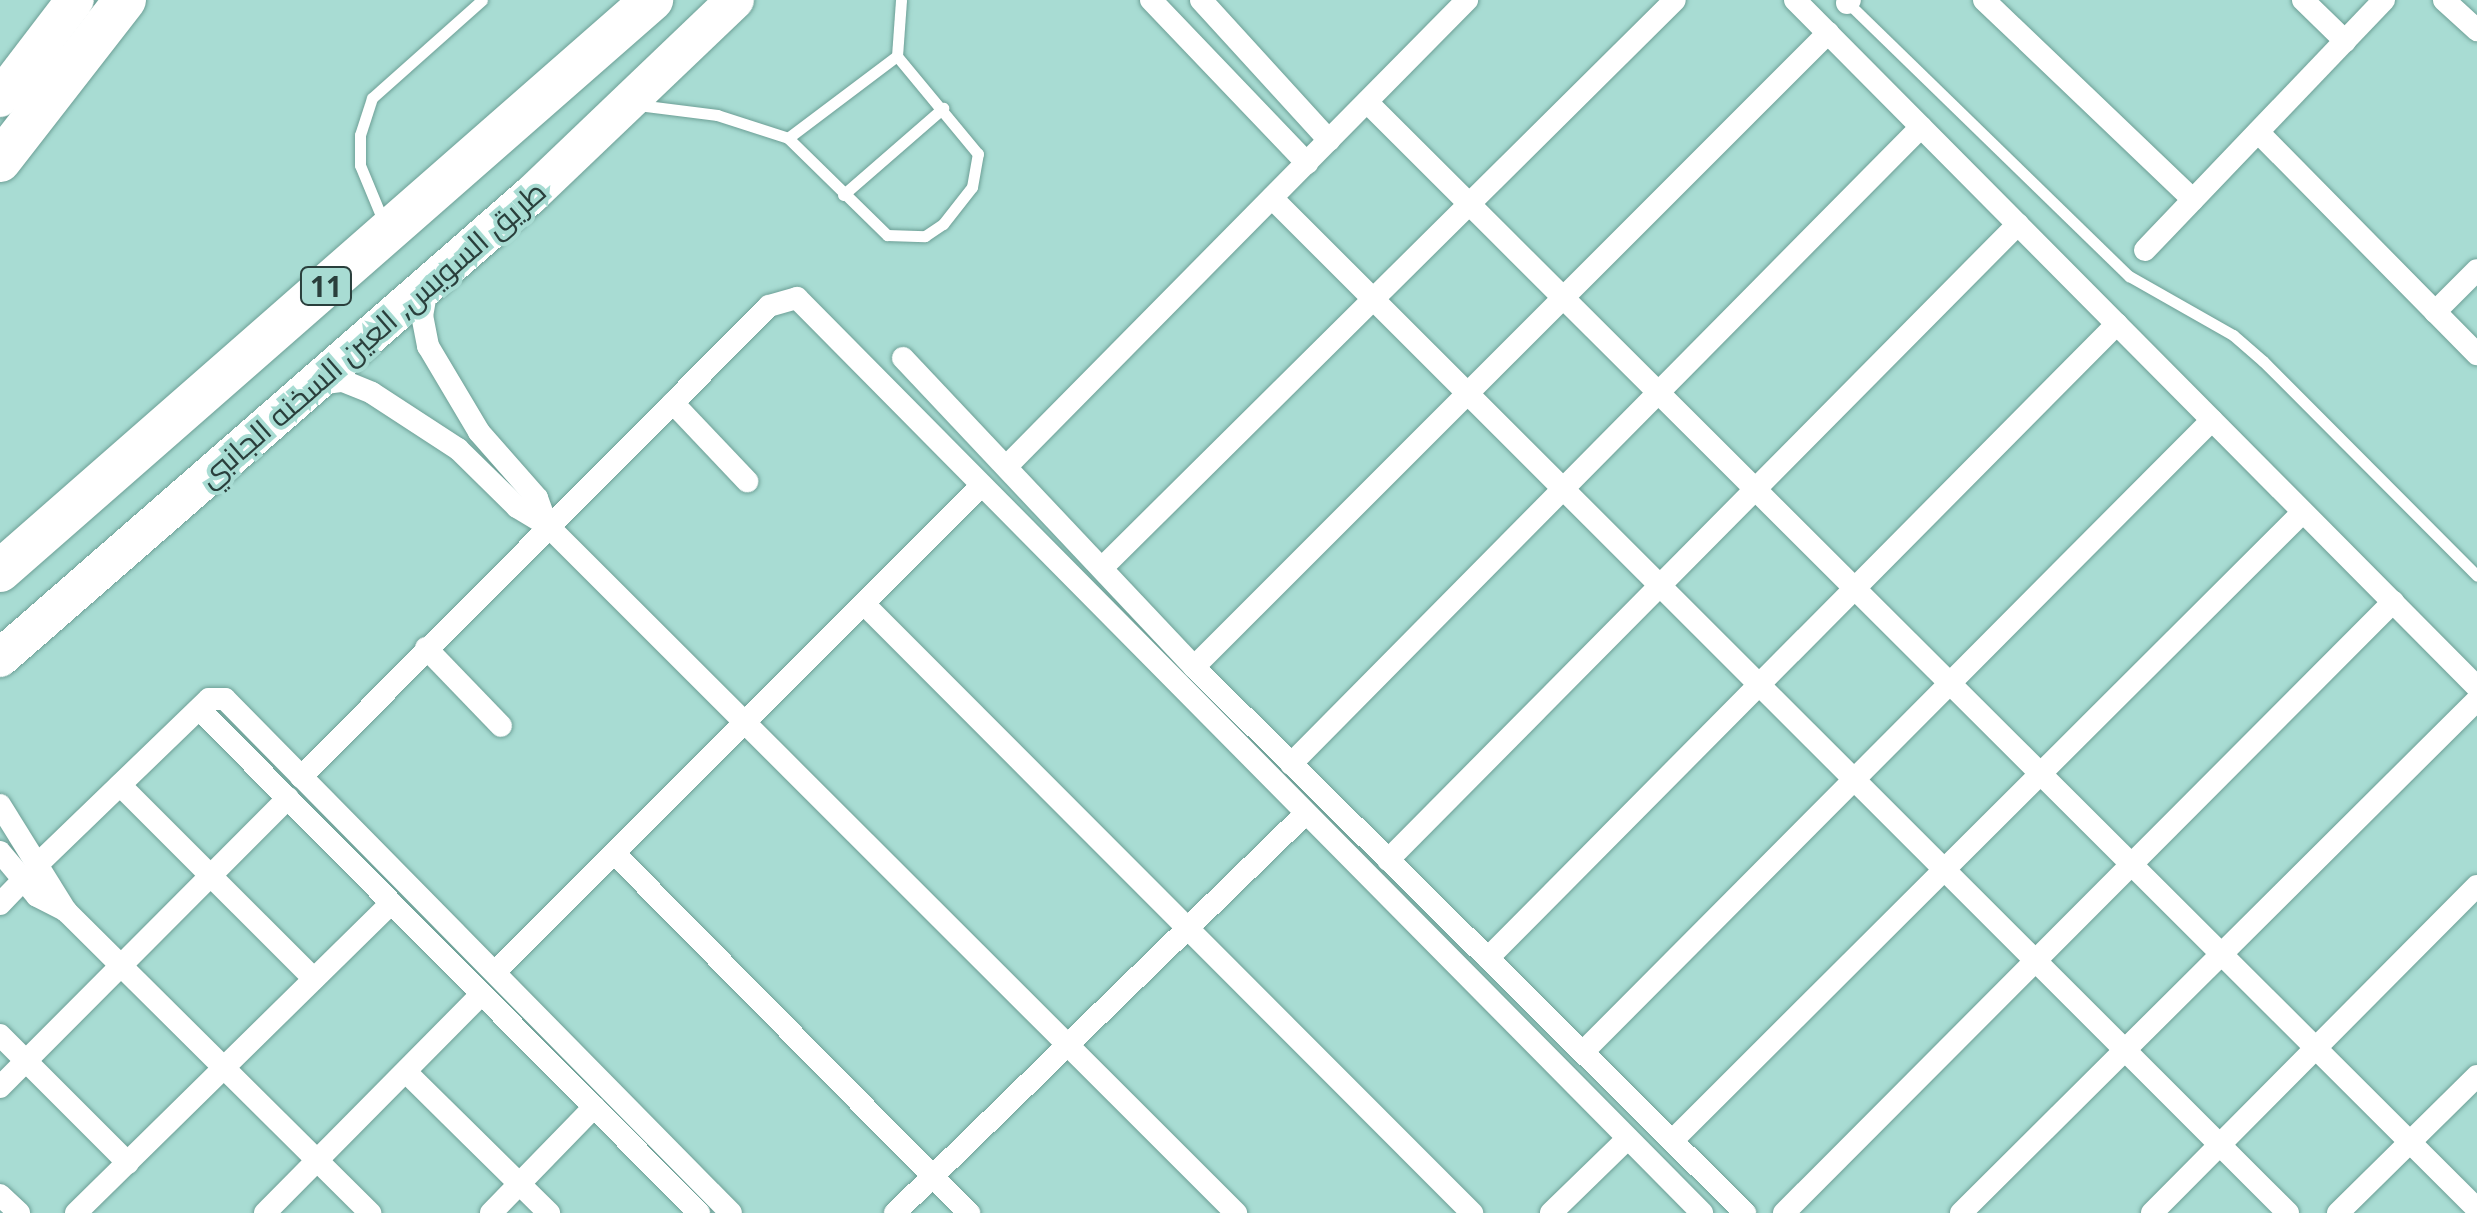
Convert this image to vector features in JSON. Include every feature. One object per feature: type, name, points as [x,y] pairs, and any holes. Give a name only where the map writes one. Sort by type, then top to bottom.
[{"type":"highway","points":[[0,161],[125,0]]},
{"type":"highway","name":"11","points":[[0,571],[652,0]]},
{"type":"main road","points":[[0,98],[75,0]]},
{"type":"main road","name":"طريق السويس, العين السخنه الجانبي","points":[[0,658],[430,282],[628,104],[735,0]]},
{"type":"street","points":[[1150,0],[1307,163]]},
{"type":"street","points":[[1200,0],[1330,140]]},
{"type":"street","points":[[1007,466],[1467,0]]},
{"type":"street","points":[[1103,568],[1675,0]]},
{"type":"street","points":[[1796,0],[2477,687]]},
{"type":"street","points":[[1984,0],[2193,200]]},
{"type":"street","points":[[2303,0],[2345,41]]},
{"type":"street","points":[[2145,250],[2384,0]]},
{"type":"street","points":[[2444,0],[2477,30]]},
{"type":"street","points":[[1194,666],[1828,33]]},
{"type":"street","points":[[1366,102],[2477,1209]]},
{"type":"street","points":[[1279,134],[1302,110]]},
{"type":"street","points":[[1291,764],[1921,126]]},
{"type":"street","points":[[2258,132],[2477,354]]},
{"type":"street","points":[[1272,198],[2288,1213]]},
{"type":"street","points":[[1388,860],[2018,224]]},
{"type":"street","points":[[2435,312],[2477,270]]},
{"type":"street","points":[[430,282],[422,306],[424,336],[469,416],[537,498],[547,525]]},
{"type":"street","points":[[300,777],[769,306],[797,298],[1697,1210]]},
{"type":"street","points":[[1488,958],[2117,324]]},
{"type":"street","points":[[903,358],[1194,666],[1746,1213]]},
{"type":"street","points":[[315,384],[358,386],[445,440],[517,507],[547,525],[1236,1213]]},
{"type":"street","points":[[673,404],[747,481]]},
{"type":"street","points":[[445,440],[469,416]]},
{"type":"street","points":[[1584,1050],[2212,420]]},
{"type":"street","points":[[480,470],[497,453]]},
{"type":"street","points":[[496,971],[980,487]]},
{"type":"street","points":[[1673,1140],[2302,513]]},
{"type":"street","points":[[1784,1213],[2393,602]]},
{"type":"street","points":[[864,604],[1472,1213]]},
{"type":"street","points":[[426,648],[501,726]]},
{"type":"street","points":[[39,863],[210,699],[225,699],[731,1213]]},
{"type":"street","points":[[1961,1213],[2477,700]]},
{"type":"street","points":[[199,710],[695,1212]]},
{"type":"street","points":[[120,785],[314,979]]},
{"type":"street","points":[[0,1087],[288,798]]},
{"type":"street","points":[[0,804],[7,834],[39,863],[66,911]]},
{"type":"street","points":[[895,1213],[1304,814]]},
{"type":"street","points":[[0,852],[22,881],[66,911],[370,1213]]},
{"type":"street","points":[[614,853],[969,1213]]},
{"type":"street","points":[[0,904],[22,881]]},
{"type":"street","points":[[2152,1213],[2477,886]]},
{"type":"street","points":[[76,1213],[391,902]]},
{"type":"street","points":[[266,1213],[482,994]]},
{"type":"street","points":[[0,1035],[128,1163]]},
{"type":"street","points":[[406,1072],[549,1213]]},
{"type":"street","points":[[2338,1213],[2477,1076]]},
{"type":"street","points":[[491,1213],[594,1107]]},
{"type":"street","points":[[1552,1213],[1628,1138]]},
{"type":"street","points":[[0,1194],[19,1213]]},
{"type":"lane","points":[[390,230],[376,213],[360,165],[360,134],[372,98],[482,0]]},
{"type":"lane","points":[[628,104],[718,115],[788,138],[872,225],[903,238],[925,236],[960,210],[978,154],[897,56],[901,0]]},
{"type":"lane","points":[[1847,1],[2129,276],[2233,335],[2263,361],[2477,576]]},
{"type":"lane","points":[[788,138],[897,56]]},
{"type":"lane","points":[[843,195],[943,108]]}]
